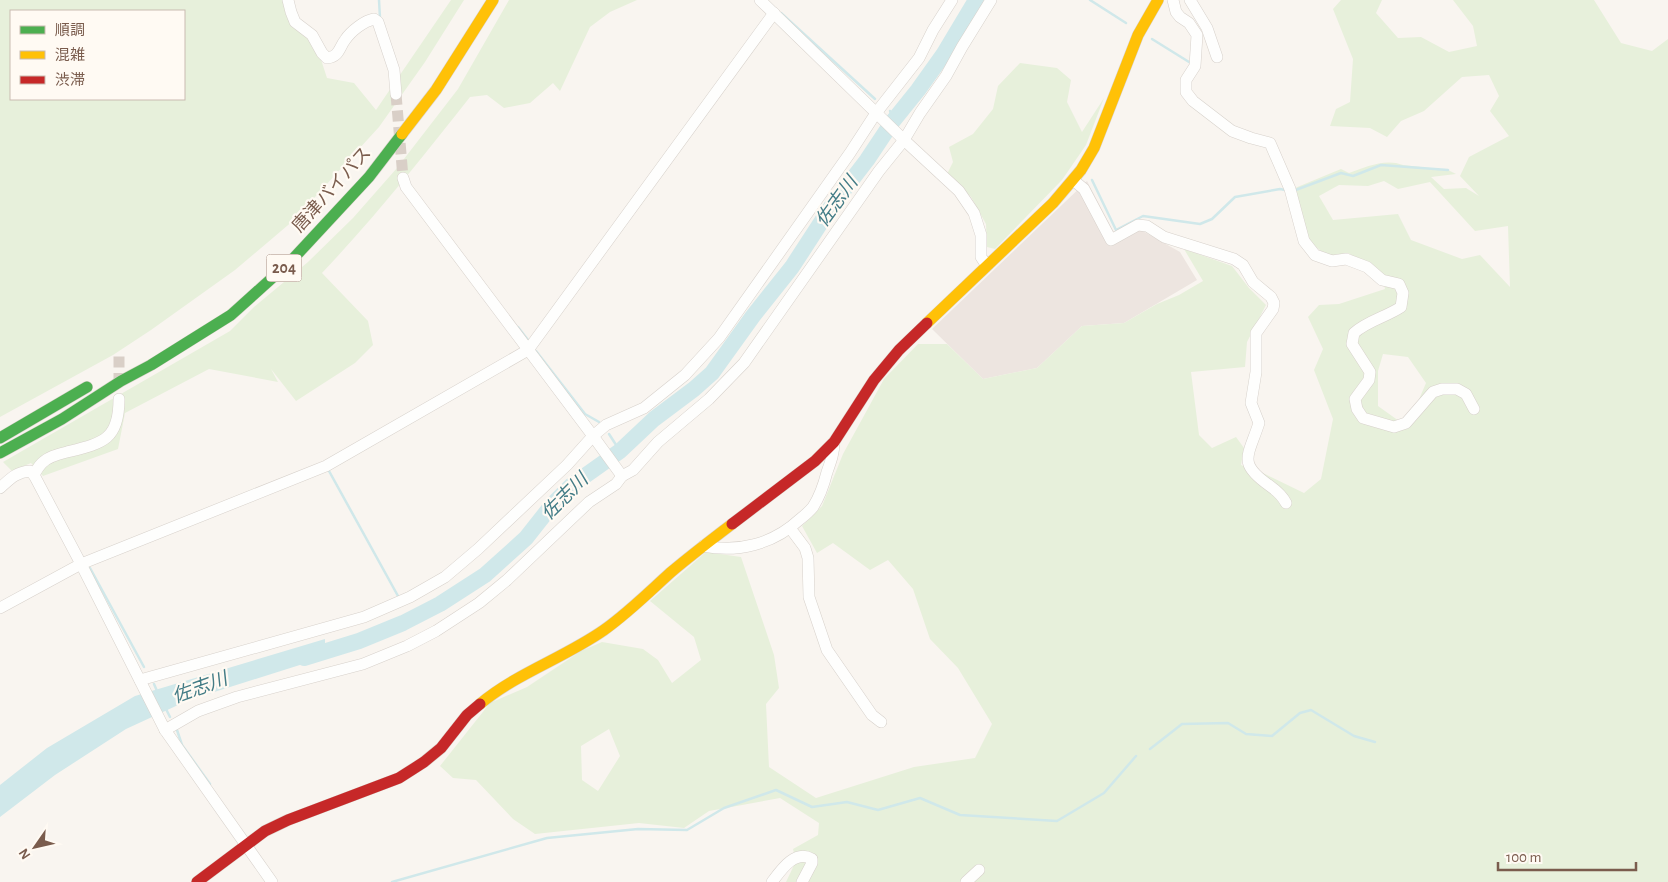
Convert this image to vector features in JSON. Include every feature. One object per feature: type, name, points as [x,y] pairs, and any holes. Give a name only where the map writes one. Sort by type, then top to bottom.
[{"type":"main road","name":"唐津バイパス","points":[[0,454],[62,419],[121,380],[151,365],[231,315],[291,262],[342,208],[436,90],[493,0]]},
{"type":"main road","points":[[197,882],[265,831],[288,820],[399,778],[424,762],[441,748],[466,715],[486,699],[603,631],[629,611],[703,546],[815,461],[834,442],[874,380],[899,350],[1053,203],[1073,180],[1094,150],[1131,47],[1146,16],[1158,0]]},
{"type":"main road","name":"唐津バイパス","points":[[295,240],[335,199],[357,173]]},
{"type":"main road","name":"204","points":[[234,296],[274,260]]},
{"type":"main road","points":[[206,317],[221,308]]},
{"type":"main road","points":[[0,438],[94,382]]},
{"type":"street","points":[[288,0],[290,12],[295,22],[312,35],[327,58],[333,58],[338,54],[345,39],[369,20],[374,19],[378,22],[394,70],[396,94]]},
{"type":"street","points":[[760,0],[959,191],[974,213],[981,235],[981,257],[986,266]]},
{"type":"street","points":[[140,680],[364,617],[410,597],[445,577],[478,549],[567,465],[606,425],[644,408],[685,375],[718,338],[850,153],[876,113],[919,58],[933,30],[952,0]]},
{"type":"street","points":[[164,730],[198,711],[237,696],[363,664],[407,646],[436,631],[479,603],[507,580],[589,502],[616,484],[621,474],[633,470],[658,442],[709,400],[744,363],[879,170],[904,140],[992,0]]},
{"type":"street","points":[[1173,0],[1176,12],[1189,23],[1197,35],[1195,66],[1186,80],[1186,92],[1193,101],[1232,131],[1270,143],[1291,192],[1304,241],[1315,255],[1332,261],[1346,258],[1367,267],[1382,280],[1399,284],[1403,293],[1401,307],[1389,315],[1362,325],[1354,333],[1352,344],[1370,372],[1369,380],[1355,399],[1357,409],[1363,418],[1394,427],[1406,423],[1433,392],[1442,389],[1457,389],[1466,394],[1474,409]]},
{"type":"street","points":[[1190,0],[1207,28],[1217,57]]},
{"type":"street","points":[[0,608],[81,564],[326,466],[528,350],[774,13]]},
{"type":"street","points":[[402,178],[406,187],[621,474]]},
{"type":"street","points":[[1073,180],[1084,189],[1111,240],[1138,225],[1147,226],[1164,237],[1234,259],[1243,266],[1252,282],[1270,297],[1274,304],[1273,309],[1256,334],[1256,372],[1251,403],[1259,423],[1248,459],[1249,467],[1255,476],[1283,495],[1286,503]]},
{"type":"street","points":[[34,475],[42,463],[54,455],[95,445],[112,433],[119,417],[119,399]]},
{"type":"street","points":[[703,546],[717,549],[747,547],[767,542],[790,528],[812,508],[821,492],[834,452],[834,442]]},
{"type":"street","points":[[0,488],[12,476],[20,472],[30,471],[34,475],[164,730],[272,882]]},
{"type":"street","points":[[790,528],[807,553],[809,597],[827,650],[872,715],[881,722]]},
{"type":"street","points":[[772,882],[785,865],[800,856],[807,856],[812,859],[812,863],[802,882]]},
{"type":"street","points":[[966,882],[978,870]]},
{"type":"shaded area","points":[[1087,181],[1118,240],[1141,230],[1180,252],[1197,280],[1124,323],[1082,326],[1037,368],[983,379],[932,329]]},
{"type":"green space","points":[[0,0],[292,0],[297,22],[314,38],[327,78],[354,83],[376,110],[451,0],[464,0],[425,62],[379,127],[294,220],[235,270],[113,355],[0,417]]},
{"type":"green space","points":[[509,0],[637,0],[610,12],[590,27],[560,91],[553,83],[530,103],[504,108],[487,95],[470,97],[379,209],[322,273],[368,321],[373,345],[355,363],[296,401],[271,369],[278,382],[209,369],[125,413],[118,449],[43,476],[31,463],[12,471],[3,462],[230,331],[254,307],[308,262],[353,218],[397,168],[458,89]]},
{"type":"green space","points":[[1341,0],[1382,0],[1376,13],[1398,38],[1421,37],[1449,52],[1477,46],[1473,26],[1453,0],[1594,0],[1621,43],[1652,51],[1668,39],[1668,882],[786,882],[796,861],[793,849],[818,835],[819,823],[780,798],[709,811],[684,828],[639,823],[535,834],[513,819],[476,780],[453,778],[440,766],[490,703],[527,687],[581,651],[602,642],[643,649],[658,660],[672,683],[701,660],[694,637],[650,601],[706,552],[741,557],[774,655],[779,688],[766,704],[769,767],[816,798],[914,767],[975,758],[992,724],[958,668],[930,639],[913,589],[888,560],[870,570],[833,543],[817,553],[802,526],[822,506],[843,454],[884,379],[918,344],[947,344],[983,379],[1037,368],[1082,326],[1124,323],[1203,281],[1184,249],[1232,266],[1249,288],[1266,305],[1247,342],[1245,367],[1191,372],[1199,435],[1212,448],[1236,437],[1244,448],[1241,465],[1265,474],[1304,493],[1321,479],[1333,419],[1314,370],[1323,349],[1308,317],[1319,305],[1339,304],[1385,289],[1383,278],[1369,264],[1348,253],[1327,256],[1309,241],[1295,188],[1341,169],[1349,173],[1376,164],[1389,162],[1448,170],[1456,174],[1431,177],[1444,189],[1466,188],[1479,196],[1460,176],[1469,157],[1509,136],[1490,111],[1499,96],[1489,75],[1462,77],[1424,111],[1401,121],[1387,137],[1370,128],[1330,126],[1336,109],[1350,102],[1353,59],[1333,9]],"holes":[[[1384,181],[1398,189],[1430,182],[1475,231],[1508,226],[1510,287],[1480,255],[1462,259],[1411,240],[1398,214],[1333,220],[1319,196],[1339,185],[1368,186]],[[1383,354],[1408,357],[1426,383],[1414,411],[1399,421],[1378,406],[1378,371]],[[609,729],[620,756],[598,791],[582,780],[581,746]]]},
{"type":"green space","points":[[1020,63],[1057,68],[1071,80],[1067,102],[1082,132],[1104,98],[1086,145],[1062,180],[995,249],[987,247],[986,224],[971,197],[947,174],[953,162],[949,147],[973,134],[993,109],[998,86]]},
{"type":"water","points":[[325,639],[325,657],[189,700],[126,729],[55,775],[0,817],[0,785],[47,748],[135,696]]},
{"type":"waterway","points":[[379,0],[380,18]]},
{"type":"waterway","name":"佐志川","points":[[304,658],[359,641],[403,623],[440,604],[485,575],[526,538],[552,505],[572,485],[620,451],[654,419],[712,373],[753,316],[792,267],[831,207],[943,55],[976,0]]},
{"type":"waterway","points":[[1090,0],[1126,23]]},
{"type":"waterway","points":[[781,13],[875,99]]},
{"type":"waterway","points":[[1152,39],[1189,62]]},
{"type":"waterway","points":[[890,111],[893,121]]},
{"type":"waterway","points":[[1293,191],[1341,173],[1353,176],[1381,165],[1448,170]]},
{"type":"waterway","points":[[1092,180],[1116,230],[1143,216],[1200,224],[1212,219],[1235,197],[1280,189],[1285,190]]},
{"type":"waterway","points":[[518,327],[528,340]]},
{"type":"waterway","points":[[536,351],[585,414],[599,422]]},
{"type":"waterway","points":[[609,434],[620,451]]},
{"type":"waterway","points":[[329,471],[398,596]]},
{"type":"waterway","points":[[90,568],[144,667]]},
{"type":"waterway","points":[[154,684],[157,691]]},
{"type":"waterway","points":[[165,707],[170,717]]},
{"type":"waterway","points":[[1150,749],[1182,724],[1228,723],[1246,734],[1272,736],[1300,713],[1311,710],[1354,736],[1375,742]]},
{"type":"waterway","points":[[177,730],[182,745],[210,784]]},
{"type":"waterway","points":[[392,882],[547,838],[638,829],[687,830],[724,808],[776,790],[812,807],[847,802],[878,810],[920,798],[960,815],[1057,821],[1104,793],[1136,756]]},
{"type":"tunnel","points":[[396,94],[403,178]]},
{"type":"tunnel","points":[[119,352],[119,384]]},
{"type":"traffic: fast","points":[[0,453],[62,419],[231,315],[291,261],[369,177],[402,134]]},
{"type":"traffic: fast","points":[[0,438],[87,387]]},
{"type":"traffic: slow","points":[[402,134],[436,90],[493,0]]},
{"type":"traffic: slow","points":[[927,323],[1053,203],[1081,170],[1094,148],[1138,35],[1158,0]]},
{"type":"traffic: slow","points":[[480,704],[509,683],[604,630],[732,524]]},
{"type":"traffic: jam","points":[[732,524],[815,461],[834,442],[874,380],[899,350],[927,323]]},
{"type":"traffic: jam","points":[[197,882],[265,831],[288,820],[399,778],[424,762],[441,748],[467,715],[480,704]]}]
